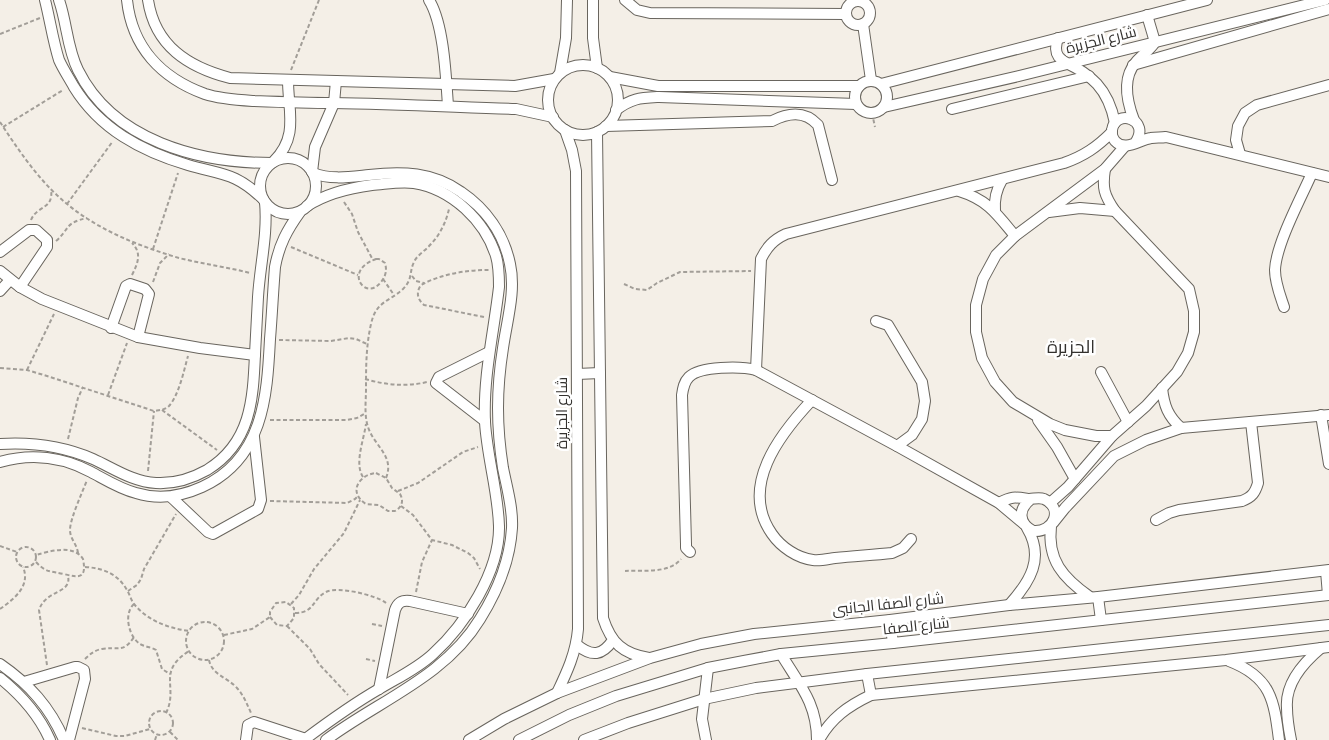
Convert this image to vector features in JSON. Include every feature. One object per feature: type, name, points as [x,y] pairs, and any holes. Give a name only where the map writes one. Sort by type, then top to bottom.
[{"type":"street","points":[[45,0],[60,60],[83,102],[119,134],[157,156],[229,175],[253,190],[270,208],[284,214],[304,209],[316,201],[335,193],[365,186],[413,183],[432,188],[451,198],[475,218],[496,256],[500,286],[490,352],[485,421],[499,528],[496,549],[490,569],[468,614],[454,633],[432,655],[410,672],[355,704],[305,739],[254,722],[249,724],[246,740]]},
{"type":"street","points":[[0,462],[20,457],[58,460],[77,465],[135,493],[151,497],[171,497],[188,493],[221,476],[245,451],[254,437],[260,420],[267,388],[275,267],[285,234],[313,199],[316,190],[312,173],[302,162],[295,159],[288,158],[272,162],[235,161],[201,156],[160,144],[116,117],[97,98],[79,72],[67,36],[59,0]]},
{"type":"street","points":[[127,0],[129,17],[137,39],[150,58],[165,72],[206,94],[231,99],[288,103],[516,109],[553,117]]},
{"type":"street","points":[[148,0],[150,16],[164,40],[181,58],[209,72],[230,78],[515,86],[557,76],[568,68],[578,65],[588,65],[597,68],[610,77],[658,86],[858,86],[862,83],[876,82]]},
{"type":"street","points":[[429,0],[439,26],[448,106]]},
{"type":"street","points":[[567,0],[566,38],[557,76],[550,88],[548,98],[549,108],[553,117],[564,130],[586,135],[602,129],[772,121],[784,115],[798,114],[811,118],[818,125],[832,180]]},
{"type":"street","points":[[593,0],[593,38],[597,68]]},
{"type":"street","points":[[625,0],[637,10],[650,13],[846,14]]},
{"type":"street","points":[[859,0],[870,9],[869,18],[863,24],[857,25],[847,19],[846,14],[849,4],[859,0]]},
{"type":"street","name":"شارع الجزيرة","points":[[876,82],[1207,0]]},
{"type":"street","points":[[1278,0],[1284,10]]},
{"type":"street","name":"شارع الجزيرة","points":[[884,107],[1019,76],[1323,0]]},
{"type":"street","points":[[1133,64],[1329,9]]},
{"type":"street","points":[[1112,436],[1096,436],[1064,430],[1036,417],[1013,402],[995,382],[982,358],[976,332],[976,305],[983,279],[996,256],[1015,236],[1106,168],[1139,137],[1138,124],[1134,120],[1128,106],[1127,92],[1128,78],[1133,64],[1155,42],[1147,15]]},
{"type":"street","points":[[858,86],[855,94],[856,104],[863,111],[872,113],[884,107],[887,92],[876,82],[863,24]]},
{"type":"street","points":[[1058,38],[1055,45],[1060,59],[1065,64],[1089,76],[1107,97],[1112,109],[1116,142],[1130,144],[1150,138],[1166,137],[1329,177]]},
{"type":"street","points":[[70,80],[79,72]]},
{"type":"street","points":[[952,109],[1089,76]]},
{"type":"street","points":[[610,77],[616,87],[618,98],[612,119],[602,129],[600,373],[602,604],[606,630],[613,640],[623,650],[636,656],[650,658]]},
{"type":"street","points":[[0,444],[42,445],[66,449],[147,482],[171,483],[198,475],[213,466],[224,456],[238,438],[248,417],[254,386],[260,274],[265,230],[264,201],[260,190],[260,179],[264,170],[282,152],[288,142],[291,129],[288,80]]},
{"type":"street","points":[[312,173],[314,147],[334,103],[336,80]]},
{"type":"street","points":[[1240,154],[1236,140],[1238,126],[1245,113],[1257,105],[1329,85]]},
{"type":"street","points":[[616,110],[636,98],[659,97],[856,104]]},
{"type":"street","points":[[756,370],[761,259],[766,248],[775,240],[786,234],[1064,163],[1082,156],[1098,146],[1120,119],[1134,120]]},
{"type":"street","name":"شارع الجزيرة","points":[[557,694],[569,670],[577,645],[578,630],[576,171],[572,150],[564,130]]},
{"type":"street","points":[[1050,503],[1075,479],[1112,436],[1146,406],[1177,372],[1188,354],[1194,332],[1194,311],[1189,289],[1115,211],[1106,198],[1103,183],[1106,168]]},
{"type":"street","points":[[312,173],[334,178],[406,172],[428,175],[461,191],[481,207],[496,227],[507,255],[512,282],[502,350],[498,408],[500,447],[509,495],[512,528],[504,568],[494,595],[479,621],[440,665],[326,740]]},
{"type":"street","points":[[1284,308],[1277,289],[1278,251],[1312,173]]},
{"type":"street","points":[[995,211],[996,194],[1002,180]]},
{"type":"street","points":[[959,191],[978,198],[995,211],[1015,236]]},
{"type":"street","points":[[1046,213],[1080,208],[1115,211]]},
{"type":"street","points":[[0,252],[29,230],[36,230],[46,240],[47,247],[20,287]]},
{"type":"street","points":[[0,271],[20,287],[58,306],[134,336],[190,347],[255,355]]},
{"type":"street","points":[[0,291],[10,280]]},
{"type":"street","points":[[111,328],[124,287],[130,284],[148,291],[149,294],[134,336]]},
{"type":"street","points":[[876,321],[888,325],[922,382],[925,401],[922,419],[912,435],[897,446]]},
{"type":"street","points":[[485,421],[436,383],[439,377],[490,352]]},
{"type":"street","points":[[688,550],[682,395],[684,384],[690,376],[699,370],[736,368],[756,370],[1000,503],[1025,526],[1039,532],[1046,530],[1052,524],[1114,456],[1146,440],[1181,428],[1325,415],[1329,464]]},
{"type":"street","points":[[1101,372],[1128,422]]},
{"type":"street","points":[[577,374],[600,373]]},
{"type":"street","points":[[1162,388],[1164,404],[1170,418],[1181,428]]},
{"type":"street","points":[[812,400],[794,419],[780,439],[768,461],[760,484],[759,505],[765,524],[777,542],[794,554],[813,560],[892,553],[903,548],[911,539]]},
{"type":"street","points":[[1036,417],[1057,447],[1075,479]]},
{"type":"street","points":[[1156,520],[1180,510],[1242,501],[1250,498],[1256,491],[1258,483],[1251,422]]},
{"type":"street","points":[[171,497],[208,532],[213,534],[256,511],[261,500],[254,437]]},
{"type":"street","points":[[224,456],[234,464]]},
{"type":"street","points":[[496,497],[509,495]]},
{"type":"street","points":[[1000,503],[1009,498],[1020,496],[1031,499],[1041,498],[1050,503],[1055,516],[1050,540],[1053,557],[1062,573],[1075,587],[1094,597],[1101,620]]},
{"type":"street","points":[[1009,605],[1021,592],[1030,576],[1036,558],[1033,537],[1021,517],[1025,504],[1031,499]]},
{"type":"street","points":[[1036,558],[1053,557]]},
{"type":"street","points":[[490,569],[504,568]]},
{"type":"street","points":[[1328,570],[1329,595]]},
{"type":"street","name":"شارع الصفا الجانبى","points":[[469,740],[504,719],[557,694],[650,658],[701,644],[754,634],[1328,570]]},
{"type":"street","name":"شارع الصفا","points":[[520,740],[569,715],[616,696],[708,668],[781,654],[1329,595]]},
{"type":"street","points":[[379,689],[395,610],[399,603],[402,601],[414,602],[468,614]]},
{"type":"street","points":[[890,620],[893,643]]},
{"type":"street","points":[[584,740],[628,723],[704,699],[756,688],[867,674],[1329,625]]},
{"type":"street","points":[[577,645],[586,652],[596,653],[606,649],[613,640]]},
{"type":"street","points":[[818,740],[839,714],[857,701],[871,695],[1226,660],[1325,648]]},
{"type":"street","points":[[1291,740],[1286,706],[1290,689],[1302,666],[1325,648]]},
{"type":"street","points":[[781,654],[807,695],[814,711],[818,740]]},
{"type":"street","points":[[1226,660],[1242,666],[1257,677],[1268,691],[1275,707],[1279,740]]},
{"type":"street","points":[[0,664],[24,682],[38,696],[50,712],[64,740]]},
{"type":"street","points":[[24,682],[78,667],[84,670],[85,676],[69,740]]},
{"type":"street","points":[[706,740],[702,718],[708,668]]},
{"type":"street","points":[[867,674],[871,695]]},
{"type":"street","points":[[0,678],[28,704],[39,719],[50,740]]},
{"type":"path","points":[[288,80],[319,0]]},
{"type":"path","points":[[0,34],[49,14]]},
{"type":"path","points":[[3,127],[70,80]]},
{"type":"path","points":[[872,113],[875,127]]},
{"type":"path","points":[[0,122],[22,154],[51,189],[67,204],[87,218],[130,241],[153,250],[260,274]]},
{"type":"path","points":[[0,131],[6,132]]},
{"type":"path","points":[[67,204],[119,134]]},
{"type":"path","points":[[153,250],[182,163]]},
{"type":"path","points":[[29,230],[32,217],[50,202],[51,189]]},
{"type":"path","points":[[335,193],[342,198],[352,214],[358,232],[373,260]]},
{"type":"path","points":[[363,477],[359,463],[366,420],[365,379],[367,344],[371,324],[376,311],[385,301],[403,289],[412,276],[415,260],[436,239],[445,224],[451,198]]},
{"type":"path","points":[[47,247],[61,237],[68,226],[75,221],[87,218]]},
{"type":"path","points":[[130,241],[138,251],[137,264],[130,277],[130,284]]},
{"type":"path","points":[[281,243],[358,275],[362,285],[371,289],[376,287],[383,279],[386,270],[385,263],[380,259],[373,260],[363,265],[358,275]]},
{"type":"path","points":[[148,291],[160,263],[169,254]]},
{"type":"path","points":[[496,320],[424,305],[418,299],[418,292],[424,283],[445,276],[467,271],[499,270]]},
{"type":"path","points":[[624,284],[635,289],[647,290],[680,272],[760,271]]},
{"type":"path","points":[[412,276],[416,281],[424,283]]},
{"type":"path","points":[[383,279],[394,295]]},
{"type":"path","points":[[26,370],[58,306]]},
{"type":"path","points":[[108,395],[134,336]]},
{"type":"path","points":[[270,340],[331,341],[349,338],[367,344]]},
{"type":"path","points":[[0,368],[26,370],[154,411],[162,410],[169,406],[179,386],[190,347]]},
{"type":"path","points":[[365,379],[401,385],[425,383],[437,379]]},
{"type":"path","points":[[66,449],[78,398],[83,387]]},
{"type":"path","points":[[162,410],[224,456]]},
{"type":"path","points":[[147,482],[154,411]]},
{"type":"path","points":[[260,420],[346,420],[357,418],[366,413]]},
{"type":"path","points":[[366,420],[388,460],[389,469],[386,478]]},
{"type":"path","points":[[398,491],[432,475],[463,452],[479,446],[488,446]]},
{"type":"path","points":[[36,562],[28,568],[23,567],[18,564],[16,558],[18,552],[26,547],[30,548],[36,555],[36,562],[46,571],[78,577],[82,574],[85,567],[83,559],[78,553],[77,545],[72,539],[70,530],[90,471]]},
{"type":"path","points":[[376,473],[386,478],[392,488],[398,491],[402,498],[401,506],[391,512],[379,505],[366,504],[360,500],[357,488],[363,477],[376,473]]},
{"type":"path","points":[[261,500],[347,503],[358,496]]},
{"type":"path","points":[[291,604],[299,595],[314,569],[344,533],[360,500]]},
{"type":"path","points":[[128,591],[137,585],[141,579],[144,569],[180,506]]},
{"type":"path","points":[[401,506],[413,515],[432,540],[468,553],[474,558],[479,569],[490,569]]},
{"type":"path","points":[[414,602],[422,562],[432,540]]},
{"type":"path","points":[[0,546],[18,552]]},
{"type":"path","points":[[36,555],[65,550],[78,553]]},
{"type":"path","points":[[625,571],[669,569],[677,564],[688,550]]},
{"type":"path","points":[[0,609],[17,596],[21,589],[26,577],[23,567]]},
{"type":"path","points":[[85,567],[109,572],[128,591],[134,604],[159,623],[189,631]]},
{"type":"path","points":[[48,675],[39,610],[48,596],[65,589],[69,583],[68,576]]},
{"type":"path","points":[[295,613],[310,610],[322,594],[338,589],[383,600],[395,610]]},
{"type":"path","points":[[288,626],[292,623],[295,613],[291,604],[286,602],[276,603],[270,612],[270,618],[277,625],[288,626],[310,649],[319,664],[355,704]]},
{"type":"path","points":[[134,604],[130,608],[127,618],[134,638],[140,644],[156,650],[162,670],[170,674]]},
{"type":"path","points":[[224,635],[252,630],[270,618]]},
{"type":"path","points":[[205,622],[216,625],[224,635],[225,640],[222,650],[219,655],[210,660],[198,659],[189,651],[186,639],[189,631],[198,623],[205,622]]},
{"type":"path","points":[[75,668],[92,652],[101,649],[124,648],[134,638]]},
{"type":"path","points":[[166,712],[170,698],[170,674],[177,661],[189,651]]},
{"type":"path","points":[[210,660],[214,670],[229,680],[242,694],[257,723]]},
{"type":"path","points":[[166,712],[173,719],[170,732],[166,735],[157,734],[150,729],[153,714],[166,712]]},
{"type":"path","points":[[72,726],[116,736],[134,735],[150,729]]},
{"type":"path","points":[[170,732],[178,740]]},
{"type":"path","points":[[155,740],[157,734]]},
{"type":"district","name":"الجزيرة","points":[[1071,347]]}]
